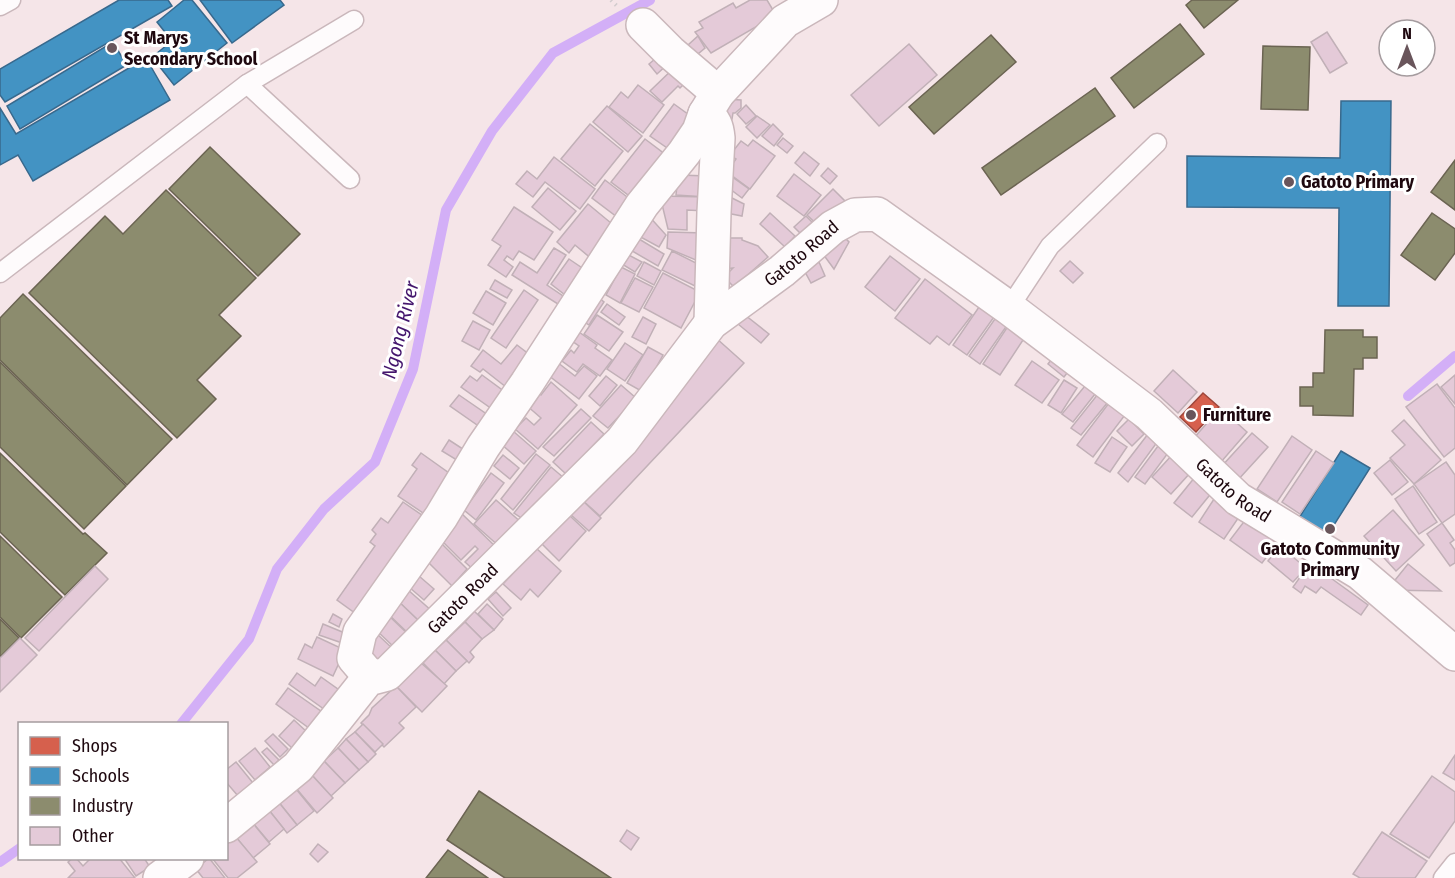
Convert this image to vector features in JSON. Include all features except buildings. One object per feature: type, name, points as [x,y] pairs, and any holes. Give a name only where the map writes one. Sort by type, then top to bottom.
[{"type":"street","points":[[368,679],[366,672],[354,658],[360,632],[441,517],[483,447],[642,205],[699,131],[711,103],[784,21],[821,0]]},
{"type":"street","points":[[643,25],[670,52],[711,103],[712,118],[717,126],[711,323]]},
{"type":"street","name":"Gatoto Road","points":[[228,824],[298,767],[368,679],[387,674],[622,441],[711,323],[782,271],[832,227],[855,215],[877,214],[1009,308],[1149,414],[1238,499],[1360,573],[1455,654]]},
{"type":"street","points":[[160,878],[184,860]]},
{"type":"lane","points":[[0,6],[11,0]]},
{"type":"lane","points":[[0,273],[247,84],[354,20]]},
{"type":"lane","points":[[247,84],[350,179]]},
{"type":"lane","points":[[1009,308],[1050,246],[1157,143]]},
{"type":"lane","points":[[1443,878],[1455,862]]},
{"type":"waterway","name":"Ngong River","points":[[183,722],[249,639],[277,569],[324,509],[375,462],[413,369],[446,210],[492,131],[553,53],[650,0]]},
{"type":"waterway","points":[[1408,396],[1455,356]]},
{"type":"waterway","name":"Ngong River","points":[[0,862],[18,849]]},
{"type":"place","name":"St Marys Secondary School","points":[[112,48]]},
{"type":"place","name":"Gatoto Primary","points":[[1289,182]]},
{"type":"place","name":"Furniture","points":[[1191,415]]},
{"type":"place","name":"Gatoto Community Primary","points":[[1330,529]]}]
